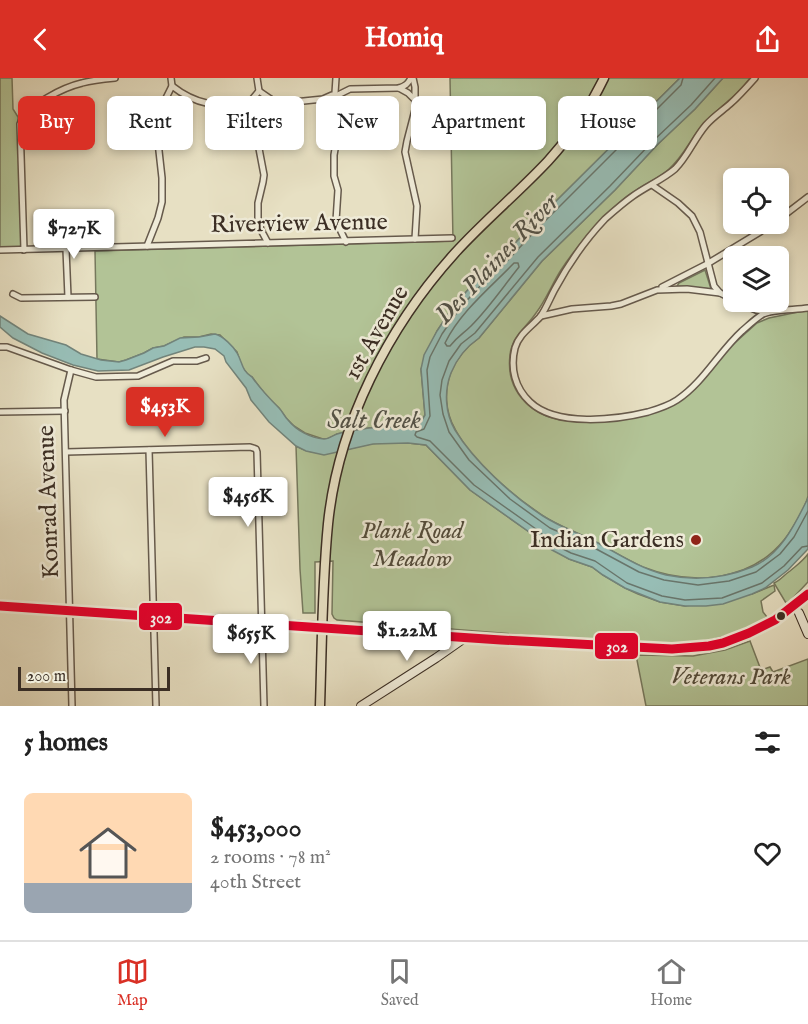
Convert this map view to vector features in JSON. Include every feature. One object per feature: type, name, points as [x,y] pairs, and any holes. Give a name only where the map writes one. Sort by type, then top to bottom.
[{"type":"main road","name":"1st Avenue","points":[[320,706],[328,524],[340,458],[366,387],[386,347],[430,282],[455,252],[549,159],[573,129],[604,78]]},
{"type":"main road","points":[[0,606],[670,649],[709,646],[741,637],[796,610],[808,594]]},
{"type":"street","points":[[24,250],[21,124],[25,114],[33,107],[81,83],[115,78]]},
{"type":"street","points":[[147,246],[162,202],[157,133],[162,108],[172,86],[171,78]]},
{"type":"street","points":[[257,78],[259,91],[266,96]]},
{"type":"street","points":[[336,80],[343,87],[350,89],[399,88],[409,83],[412,78]]},
{"type":"street","points":[[412,78],[416,96]]},
{"type":"street","points":[[755,78],[738,97],[707,123],[675,169],[633,196],[604,221],[565,271],[541,316],[520,338],[515,348],[513,369],[522,393],[533,405],[552,414],[573,418],[601,419],[645,412],[678,400],[739,335],[756,319],[768,312]]},
{"type":"street","points":[[335,95],[336,80]]},
{"type":"street","points":[[172,86],[189,98],[205,103]]},
{"type":"street","points":[[399,88],[411,96]]},
{"type":"street","points":[[330,96],[350,89]]},
{"type":"street","points":[[255,96],[259,91]]},
{"type":"street","points":[[411,124],[405,152],[417,206],[415,239]]},
{"type":"street","points":[[259,150],[264,175],[258,203],[258,219],[268,243]]},
{"type":"street","points":[[335,150],[334,176],[338,190],[336,221],[346,242]]},
{"type":"street","points":[[652,185],[692,216],[700,232],[714,286],[720,293]]},
{"type":"street","points":[[789,212],[808,197]]},
{"type":"street","points":[[541,316],[572,309],[621,304],[657,290],[707,264],[756,234]]},
{"type":"street","name":"Riverview Avenue","points":[[0,250],[452,238]]},
{"type":"street","points":[[66,249],[68,297]]},
{"type":"street","points":[[657,290],[687,289],[723,295]]},
{"type":"street","points":[[13,294],[21,298],[95,297]]},
{"type":"street","points":[[789,310],[808,308]]},
{"type":"street","points":[[0,347],[7,347],[96,377],[138,376],[173,361],[197,361],[206,358]]},
{"type":"street","name":"Konrad Avenue","points":[[72,370],[64,400],[72,706]]},
{"type":"street","points":[[0,412],[65,411]]},
{"type":"street","points":[[66,452],[250,447],[256,449],[264,706]]},
{"type":"street","points":[[149,450],[156,706]]},
{"type":"street","points":[[796,610],[808,634]]},
{"type":"street","points":[[362,706],[466,637]]},
{"type":"green space","points":[[0,78],[12,78],[13,109],[18,117],[22,243],[20,247],[0,248]]},
{"type":"green space","points":[[450,78],[680,78],[657,101],[657,96],[558,96],[558,150],[608,150],[455,304],[437,331],[421,369],[425,415],[419,425],[408,428],[369,428],[337,434],[328,439],[305,433],[294,426],[268,398],[242,367],[237,352],[220,335],[184,337],[119,362],[97,359],[95,251],[453,241],[451,150],[546,150],[546,96],[450,96]]},
{"type":"green space","points":[[723,78],[750,78],[705,122],[669,169],[622,200],[587,236],[561,270],[540,308],[516,337],[511,348],[510,369],[518,393],[526,403],[547,416],[573,421],[641,415],[672,406],[757,323],[769,318],[808,310],[808,496],[804,506],[784,540],[770,554],[754,565],[737,572],[700,578],[680,577],[643,567],[548,519],[530,507],[482,465],[462,441],[447,408],[449,379],[459,357],[479,338],[542,261],[652,150],[657,150],[657,145]]},
{"type":"green space","points":[[705,270],[711,289],[677,286],[679,283]]},
{"type":"green space","name":"Plank Road Meadow","points":[[375,443],[426,445],[470,490],[542,543],[569,559],[592,567],[625,588],[660,602],[685,606],[752,594],[774,585],[775,591],[761,601],[763,612],[767,617],[729,635],[710,640],[674,644],[549,637],[337,620],[332,614],[333,561],[315,562],[315,613],[303,613],[296,446],[324,453]]},
{"type":"green space","points":[[808,554],[808,582],[786,603],[774,583]]},
{"type":"green space","name":"Veterans Park","points":[[750,641],[761,670],[770,667],[773,672],[808,659],[808,706],[646,706],[636,655],[693,656],[725,650]]},
{"type":"water","points":[[680,78],[723,78],[657,145],[657,101]]},
{"type":"water","points":[[608,150],[652,150],[542,261],[479,338],[462,353],[453,368],[447,394],[447,409],[455,430],[472,454],[494,477],[531,508],[630,561],[666,575],[688,578],[721,576],[742,571],[762,562],[786,538],[808,498],[808,549],[788,570],[765,588],[723,604],[685,606],[660,602],[625,588],[592,567],[552,550],[470,490],[426,445],[373,444],[324,455],[306,451],[296,446],[269,422],[251,400],[246,388],[224,356],[215,349],[195,347],[129,370],[98,371],[73,365],[42,353],[13,338],[0,327],[0,316],[28,334],[66,345],[81,354],[119,362],[180,338],[215,334],[233,347],[246,372],[291,424],[309,435],[326,439],[341,433],[369,428],[419,425],[425,415],[421,369],[424,355],[437,331],[455,304]]},
{"type":"transit line","name":"302","points":[[0,606],[501,640],[672,649],[709,646],[749,633],[775,620],[808,594]]},
{"type":"place","name":"Indian Gardens","points":[[696,540]]},
{"type":"water label","name":"Des Plaines River","points":[[497,259]]},
{"type":"water label","name":"Salt Creek","points":[[374,420]]}]
